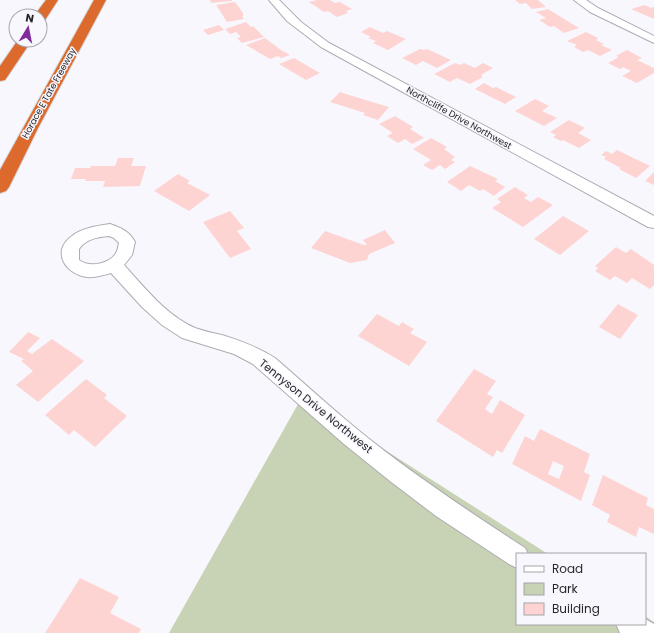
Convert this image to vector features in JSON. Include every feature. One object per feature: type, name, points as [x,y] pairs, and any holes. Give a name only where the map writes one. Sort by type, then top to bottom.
[{"type":"highway","name":"Horace E Tate Freeway","points":[[0,187],[30,128],[100,0]]},
{"type":"highway","points":[[0,77],[19,48]]},
{"type":"street","name":"Northcliffe Drive Northwest","points":[[274,0],[284,14],[303,30],[325,45],[654,223]]},
{"type":"street","points":[[579,0],[607,17],[654,40]]},
{"type":"street","name":"Tennyson Drive Northwest","points":[[113,264],[168,321],[189,332],[242,350],[267,363],[330,419],[414,486],[482,534],[516,555]]},
{"type":"street","points":[[631,625],[645,633]]},
{"type":"green space","points":[[302,397],[546,553],[516,553],[516,625],[646,625],[646,617],[654,622],[654,633],[169,633]]},
{"type":"building","points":[[210,0],[232,0],[232,1],[211,3]]},
{"type":"building","points":[[317,0],[330,0],[335,3],[340,2],[352,9],[346,11],[348,13],[337,17],[328,11],[324,12],[309,2]]},
{"type":"building","points":[[515,0],[538,0],[546,7],[532,9],[526,3],[520,4]]},
{"type":"building","points":[[235,2],[243,13],[242,16],[244,19],[227,22],[216,5]]},
{"type":"building","points":[[645,5],[651,8],[654,7],[654,19],[631,9]]},
{"type":"building","points":[[548,9],[579,28],[564,33],[554,26],[550,27],[539,20],[546,18],[536,12]]},
{"type":"building","points":[[246,22],[251,27],[253,26],[264,37],[242,43],[237,38],[241,37],[236,32],[230,34],[225,29]]},
{"type":"building","points":[[219,25],[224,30],[208,35],[203,30]]},
{"type":"building","points":[[370,27],[383,33],[387,31],[406,39],[388,50],[373,43],[376,41],[368,38],[371,37],[361,32]]},
{"type":"building","points":[[586,32],[598,38],[596,40],[604,44],[601,45],[612,50],[600,56],[588,50],[583,52],[574,47],[577,45],[567,41]]},
{"type":"building","points":[[265,38],[290,55],[281,58],[278,56],[270,59],[246,45]]},
{"type":"building","points":[[420,49],[427,49],[451,60],[437,68],[423,61],[416,65],[402,58]]},
{"type":"building","points":[[627,50],[642,58],[637,60],[654,68],[654,73],[637,83],[622,76],[631,71],[623,67],[620,69],[608,63],[619,57],[616,56]]},
{"type":"building","points":[[294,58],[320,73],[306,80],[279,64]]},
{"type":"building","points":[[455,63],[460,65],[464,63],[475,68],[483,63],[493,68],[481,75],[483,77],[470,84],[457,78],[450,82],[434,74]]},
{"type":"building","points":[[484,83],[516,97],[505,104],[475,89]]},
{"type":"building","points":[[340,92],[389,107],[378,120],[363,115],[365,113],[330,102]]},
{"type":"building","points":[[535,99],[549,106],[542,111],[557,118],[544,126],[515,111]]},
{"type":"building","points":[[395,116],[413,127],[410,129],[424,138],[412,144],[405,139],[398,143],[387,136],[393,133],[379,124]]},
{"type":"building","points":[[569,120],[585,128],[578,133],[591,140],[579,148],[553,137],[556,135],[550,132]]},
{"type":"building","points":[[431,138],[447,147],[444,149],[455,157],[451,160],[455,162],[445,169],[440,165],[432,170],[423,165],[431,160],[413,149]]},
{"type":"building","points":[[617,150],[650,166],[636,178],[619,169],[621,168],[604,159],[606,157],[601,155],[606,151],[612,154]]},
{"type":"building","points":[[118,158],[134,158],[131,166],[146,166],[140,186],[103,187],[105,181],[71,179],[75,168],[115,166]]},
{"type":"building","points":[[470,166],[498,179],[495,181],[505,187],[494,196],[483,189],[480,191],[469,185],[461,191],[447,182]]},
{"type":"building","points":[[654,172],[654,185],[645,181]]},
{"type":"building","points":[[178,174],[190,181],[187,183],[210,195],[189,211],[154,191]]},
{"type":"building","points":[[515,187],[528,195],[524,198],[531,202],[538,197],[553,205],[523,227],[492,208],[501,202],[497,199]]},
{"type":"building","points":[[230,211],[244,228],[237,231],[251,249],[230,258],[203,222]]},
{"type":"building","points":[[563,216],[589,231],[560,255],[534,239]]},
{"type":"building","points":[[385,230],[395,243],[369,254],[367,260],[350,263],[311,248],[325,231],[367,245],[363,240]]},
{"type":"building","points":[[616,247],[626,253],[631,249],[654,265],[654,285],[650,289],[632,278],[627,283],[615,276],[610,280],[595,271],[598,268],[595,266]]},
{"type":"building","points":[[618,304],[638,315],[620,339],[599,327]]},
{"type":"building","points":[[377,314],[399,326],[402,322],[414,329],[410,333],[427,342],[409,366],[358,336]]},
{"type":"building","points":[[28,332],[40,338],[27,351],[32,354],[52,339],[84,361],[38,402],[16,385],[33,371],[21,361],[24,359],[9,352]]},
{"type":"building","points":[[474,369],[496,381],[487,394],[493,397],[485,409],[492,414],[500,400],[525,415],[502,453],[497,450],[493,457],[436,421]]},
{"type":"building","points":[[86,379],[107,395],[104,398],[127,416],[95,447],[74,430],[69,435],[45,415]]},
{"type":"building","points":[[540,429],[590,454],[584,472],[590,475],[581,501],[512,464],[525,436],[534,441]],"holes":[[[553,461],[564,466],[559,479],[548,474]]]},
{"type":"building","points":[[603,475],[648,498],[646,505],[654,509],[654,534],[639,527],[636,537],[607,522],[610,515],[592,505]]},
{"type":"building","points":[[80,578],[119,597],[110,613],[141,629],[139,633],[45,633]]}]
